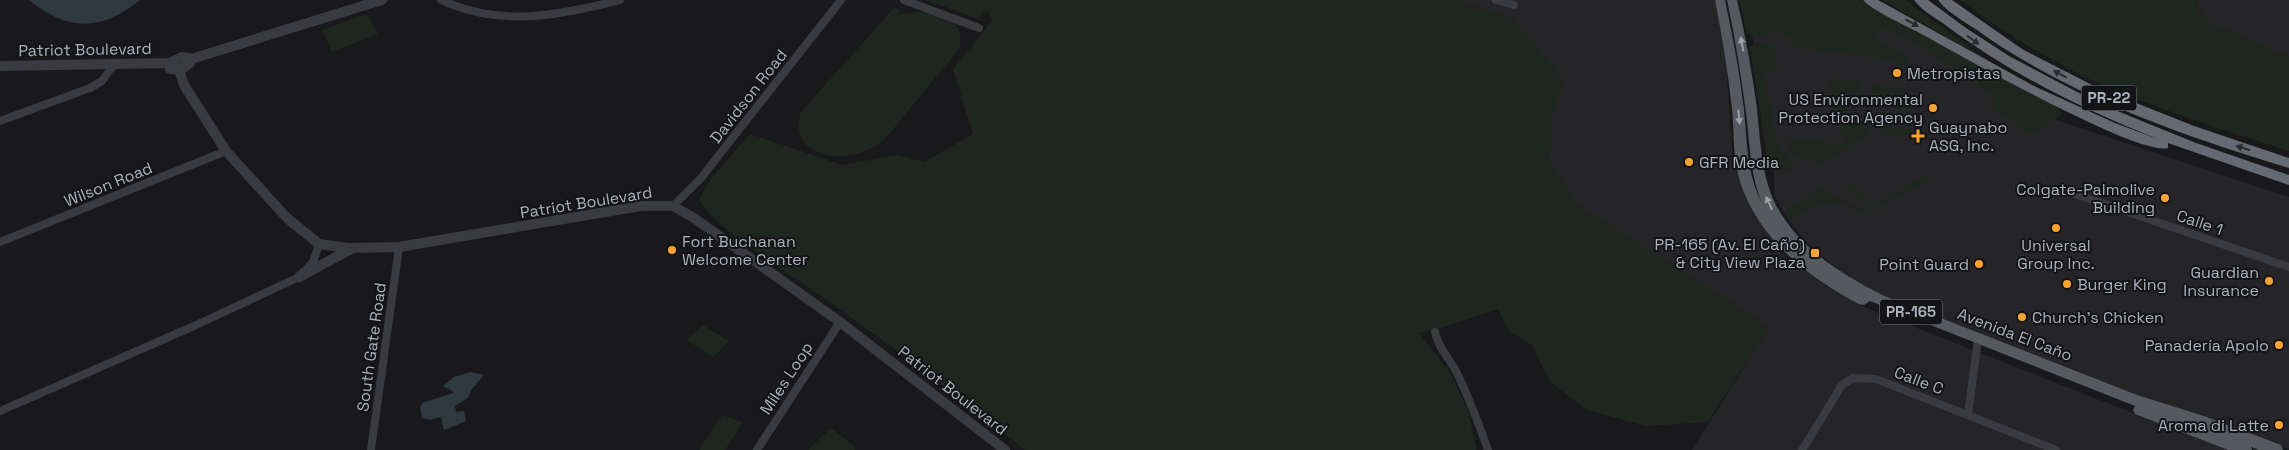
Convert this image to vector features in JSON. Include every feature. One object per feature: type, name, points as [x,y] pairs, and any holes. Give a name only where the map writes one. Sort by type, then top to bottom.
[{"type":"highway","points":[[1869,0],[2000,73],[2068,107],[2149,142],[2213,156]]},
{"type":"highway","name":"PR-22","points":[[1920,0],[1987,49],[2032,76],[2111,116],[2213,156],[2289,180]]},
{"type":"highway","name":"PR-22","points":[[1944,0],[1983,29],[2013,48],[2074,81],[2157,118],[2289,163]]},
{"type":"main road","name":"Avenida El Caño","points":[[1720,0],[1733,63],[1745,176],[1751,193],[1772,228],[1806,264],[1837,287],[1867,302],[2135,400],[2204,422],[2276,450]]},
{"type":"main road","name":"Avenida El Caño","points":[[1732,0],[1746,66],[1759,163],[1766,195],[1784,228],[1806,252],[1823,266],[1866,293],[1978,343],[2245,450]]},
{"type":"street","points":[[191,59],[188,66],[179,70],[170,69],[170,64],[182,57],[191,59],[382,0]]},
{"type":"street","points":[[441,0],[472,14],[517,16],[570,12],[620,0]]},
{"type":"street","name":"Davidson Road","points":[[673,206],[701,178],[842,0]]},
{"type":"street","points":[[904,0],[979,28]]},
{"type":"street","points":[[1496,0],[1514,5]]},
{"type":"street","name":"Patriot Boulevard","points":[[0,66],[153,62],[170,64]]},
{"type":"street","points":[[0,121],[90,88],[102,81],[114,64]]},
{"type":"street","points":[[179,70],[184,85],[226,151],[287,218],[320,244],[314,262],[300,277]]},
{"type":"street","name":"Wilson Road","points":[[0,242],[226,151]]},
{"type":"street","name":"Calle 1","points":[[2075,194],[2289,267]]},
{"type":"street","name":"Patriot Boulevard","points":[[320,244],[354,248],[399,247],[641,206],[673,206],[694,218],[840,322],[1005,450]]},
{"type":"street","name":"South Gate Road","points":[[371,450],[399,247]]},
{"type":"street","points":[[0,411],[194,326],[300,277],[354,248]]},
{"type":"street","name":"Miles Loop","points":[[757,450],[840,322]]},
{"type":"street","points":[[1435,332],[1436,343],[1455,370],[1476,412],[1488,450]]},
{"type":"street","points":[[1968,415],[1978,343]]},
{"type":"street","name":"Calle C","points":[[1802,450],[1842,385],[1853,378],[1876,379],[2056,450]]},
{"type":"shaded area","points":[[29,0],[140,0],[112,18],[84,24],[57,18]]},
{"type":"shaded area","points":[[926,0],[1456,0],[1513,20],[1565,81],[1550,117],[1553,137],[1547,157],[1576,204],[1769,327],[1708,422],[1646,426],[1587,410],[1550,382],[1532,345],[1509,331],[1498,309],[1438,329],[1419,333],[1451,374],[1468,411],[1477,450],[1025,450],[897,351],[736,237],[708,212],[699,200],[711,179],[750,134],[842,165],[897,155],[924,162],[973,134],[953,69],[993,20],[987,10],[979,19]]},
{"type":"shaded area","points":[[1456,0],[1715,0],[1726,61],[1733,163],[1754,215],[1786,257],[1825,285],[1871,310],[2227,450],[1692,450],[1769,327],[1576,204],[1547,157],[1553,137],[1550,117],[1564,81],[1513,20]]},
{"type":"shaded area","points":[[1739,0],[1861,0],[2053,103],[2063,114],[2029,135],[1987,104],[1998,99],[1929,52],[1884,28],[1871,37],[1911,58],[1907,60],[1912,64],[1912,67],[1896,65],[1894,60],[1792,47],[1790,37],[1783,36],[1781,30],[1765,34],[1765,38],[1753,37],[1747,33]]},
{"type":"shaded area","points":[[1743,0],[1875,12],[2056,120],[2289,197],[2289,449],[2141,398],[1878,295],[1842,272],[1809,245],[1788,220],[1774,194],[1774,162],[1754,44]]},
{"type":"shaded area","points":[[1882,0],[1905,0],[1990,62],[1886,2]]},
{"type":"shaded area","points":[[1960,0],[2198,0],[2197,6],[2209,23],[2289,57],[2289,151],[2163,109],[2089,79],[2055,62]]},
{"type":"shaded area","points":[[2198,0],[2289,0],[2289,57],[2209,23],[2197,6]]},
{"type":"shaded area","points":[[894,8],[901,10],[898,15],[920,12],[931,13],[951,20],[957,27],[960,37],[959,49],[885,139],[878,144],[853,155],[842,156],[831,156],[812,149],[805,143],[800,134],[801,112]]},
{"type":"shaded area","points":[[367,14],[378,34],[332,52],[322,30]]},
{"type":"shaded area","points":[[1762,42],[1773,44],[1777,72],[1764,70],[1773,125],[1780,148],[1794,164],[1793,168],[1789,171],[1781,170],[1776,165],[1772,165],[1766,151],[1750,46]]},
{"type":"shaded area","points":[[1835,79],[1859,83],[1861,92],[1848,91],[1845,94],[1846,102],[1832,100],[1827,84]]},
{"type":"shaded area","points":[[1871,85],[1888,87],[1890,85],[1903,93],[1908,110],[1894,108],[1891,95],[1873,93]]},
{"type":"shaded area","points":[[1834,107],[1846,108],[1849,123],[1870,127],[1870,136],[1822,162],[1810,161],[1794,153],[1785,138],[1845,144]]},
{"type":"shaded area","points":[[1896,114],[1909,115],[1913,132],[1901,138],[1882,133],[1881,125],[1907,129],[1905,123],[1898,122]]},
{"type":"shaded area","points":[[1929,174],[1929,181],[1876,207],[1859,199],[1845,186],[1849,183],[1862,193],[1860,195],[1875,205]]},
{"type":"shaded area","points":[[1823,188],[1869,213],[1885,214],[1886,216],[1871,215],[1835,202],[1822,202],[1788,220],[1785,214],[1787,209]]},
{"type":"shaded area","points":[[703,325],[729,341],[713,357],[687,340]]},
{"type":"shaded area","points":[[470,372],[484,375],[472,389],[468,398],[455,406],[456,412],[464,411],[466,421],[444,430],[441,417],[430,420],[422,418],[420,408],[422,403],[453,393],[443,386],[454,377]]},
{"type":"shaded area","points":[[722,415],[743,422],[725,450],[699,450]]},
{"type":"shaded area","points":[[831,428],[856,448],[854,450],[808,450]]},
{"type":"place","name":"Metropistas","points":[[1897,73]]},
{"type":"place","name":"US Environmental Protection Agency","points":[[1933,108]]},
{"type":"place","name":"Guaynabo ASG, Inc.","points":[[1918,136]]},
{"type":"place","name":"GFR Media","points":[[1689,162]]},
{"type":"place","name":"Colgate-Palmolive Building","points":[[2165,198]]},
{"type":"place","name":"Universal Group Inc.","points":[[2056,228]]},
{"type":"place","name":"Fort Buchanan Welcome Center","points":[[672,250]]},
{"type":"place","name":"PR-165 (Av. El Caño) & City View Plaza","points":[[1815,253]]},
{"type":"place","name":"Point Guard","points":[[1979,264]]},
{"type":"place","name":"Guardian Insurance","points":[[2269,281]]},
{"type":"place","name":"Burger King","points":[[2067,284]]},
{"type":"place","name":"Church's Chicken","points":[[2022,317]]},
{"type":"place","name":"Panadería Apolo","points":[[2279,345]]},
{"type":"place","name":"Aroma di Latte","points":[[2279,425]]}]
